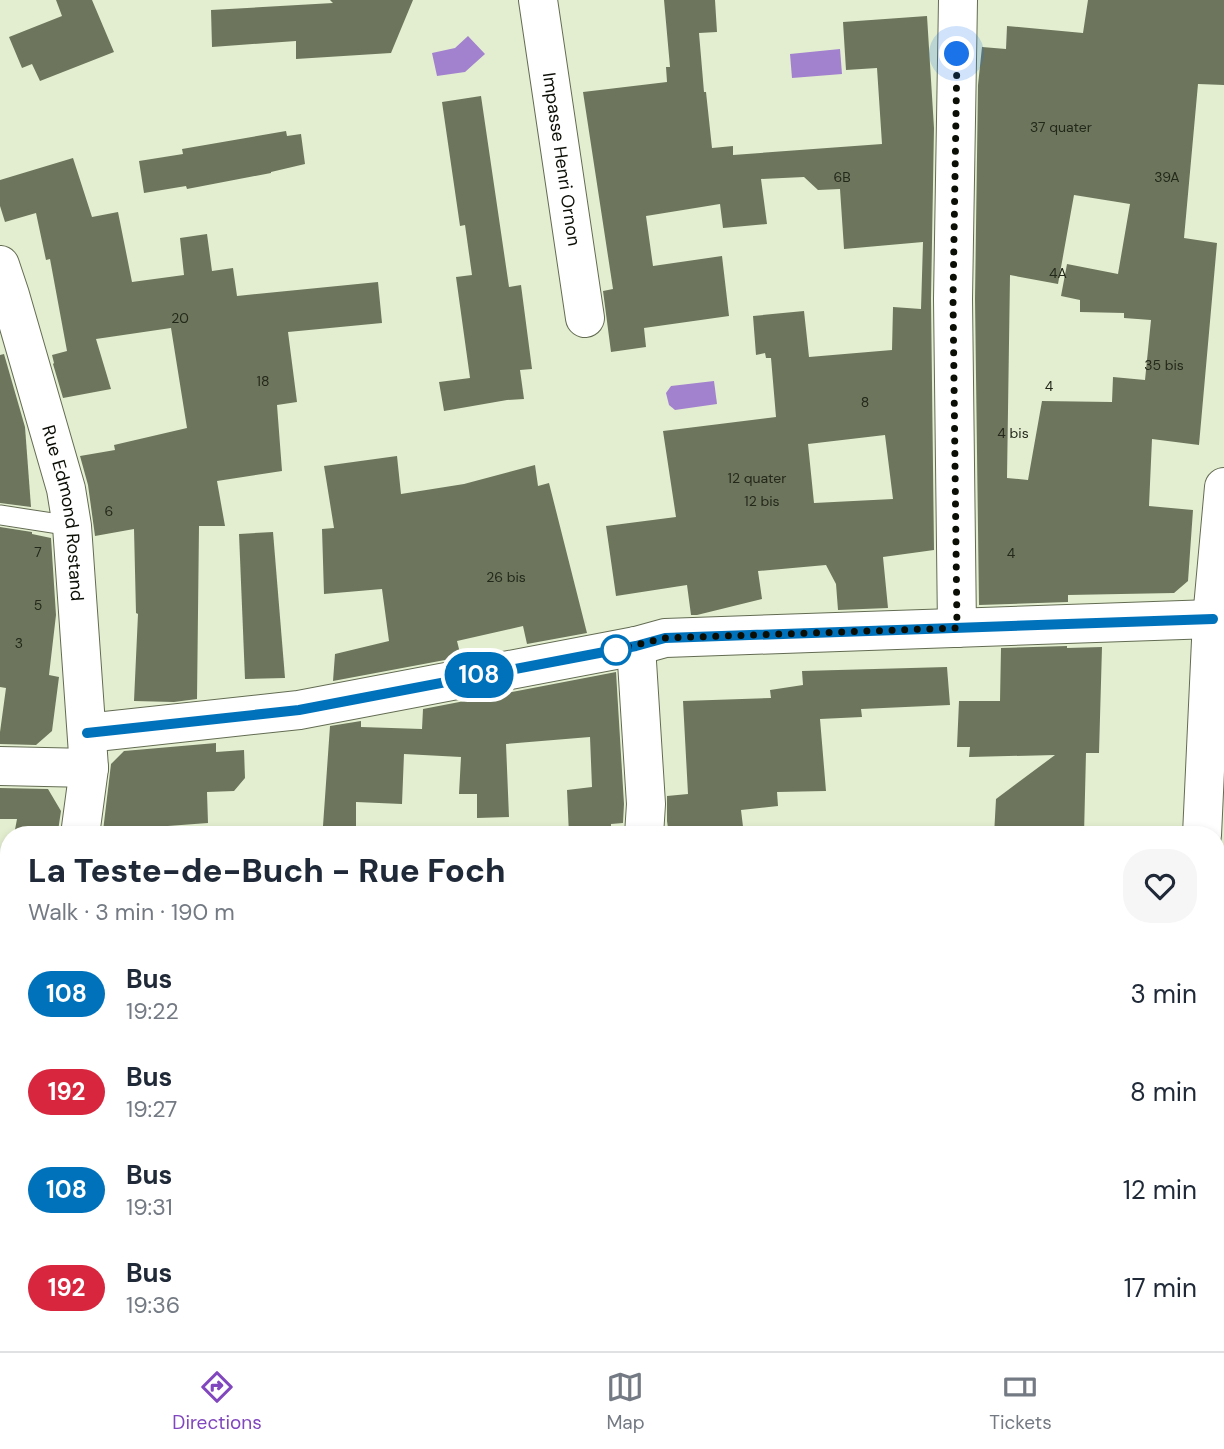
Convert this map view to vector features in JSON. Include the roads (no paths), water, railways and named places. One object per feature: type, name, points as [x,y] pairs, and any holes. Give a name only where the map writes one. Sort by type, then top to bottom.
[{"type":"street","name":"Impasse Henri Ornon","points":[[538,0],[585,318]]},
{"type":"street","points":[[957,628],[953,299],[958,0]]},
{"type":"street","name":"Rue Edmond Rostand","points":[[0,265],[66,489],[72,526],[88,751],[81,826]]},
{"type":"street","points":[[1203,826],[1218,618],[1224,487]]},
{"type":"street","points":[[0,766],[636,646],[665,638],[1218,618]]},
{"type":"street","points":[[636,646],[646,804],[645,826]]},
{"type":"lane","points":[[0,515],[72,526]]}]
